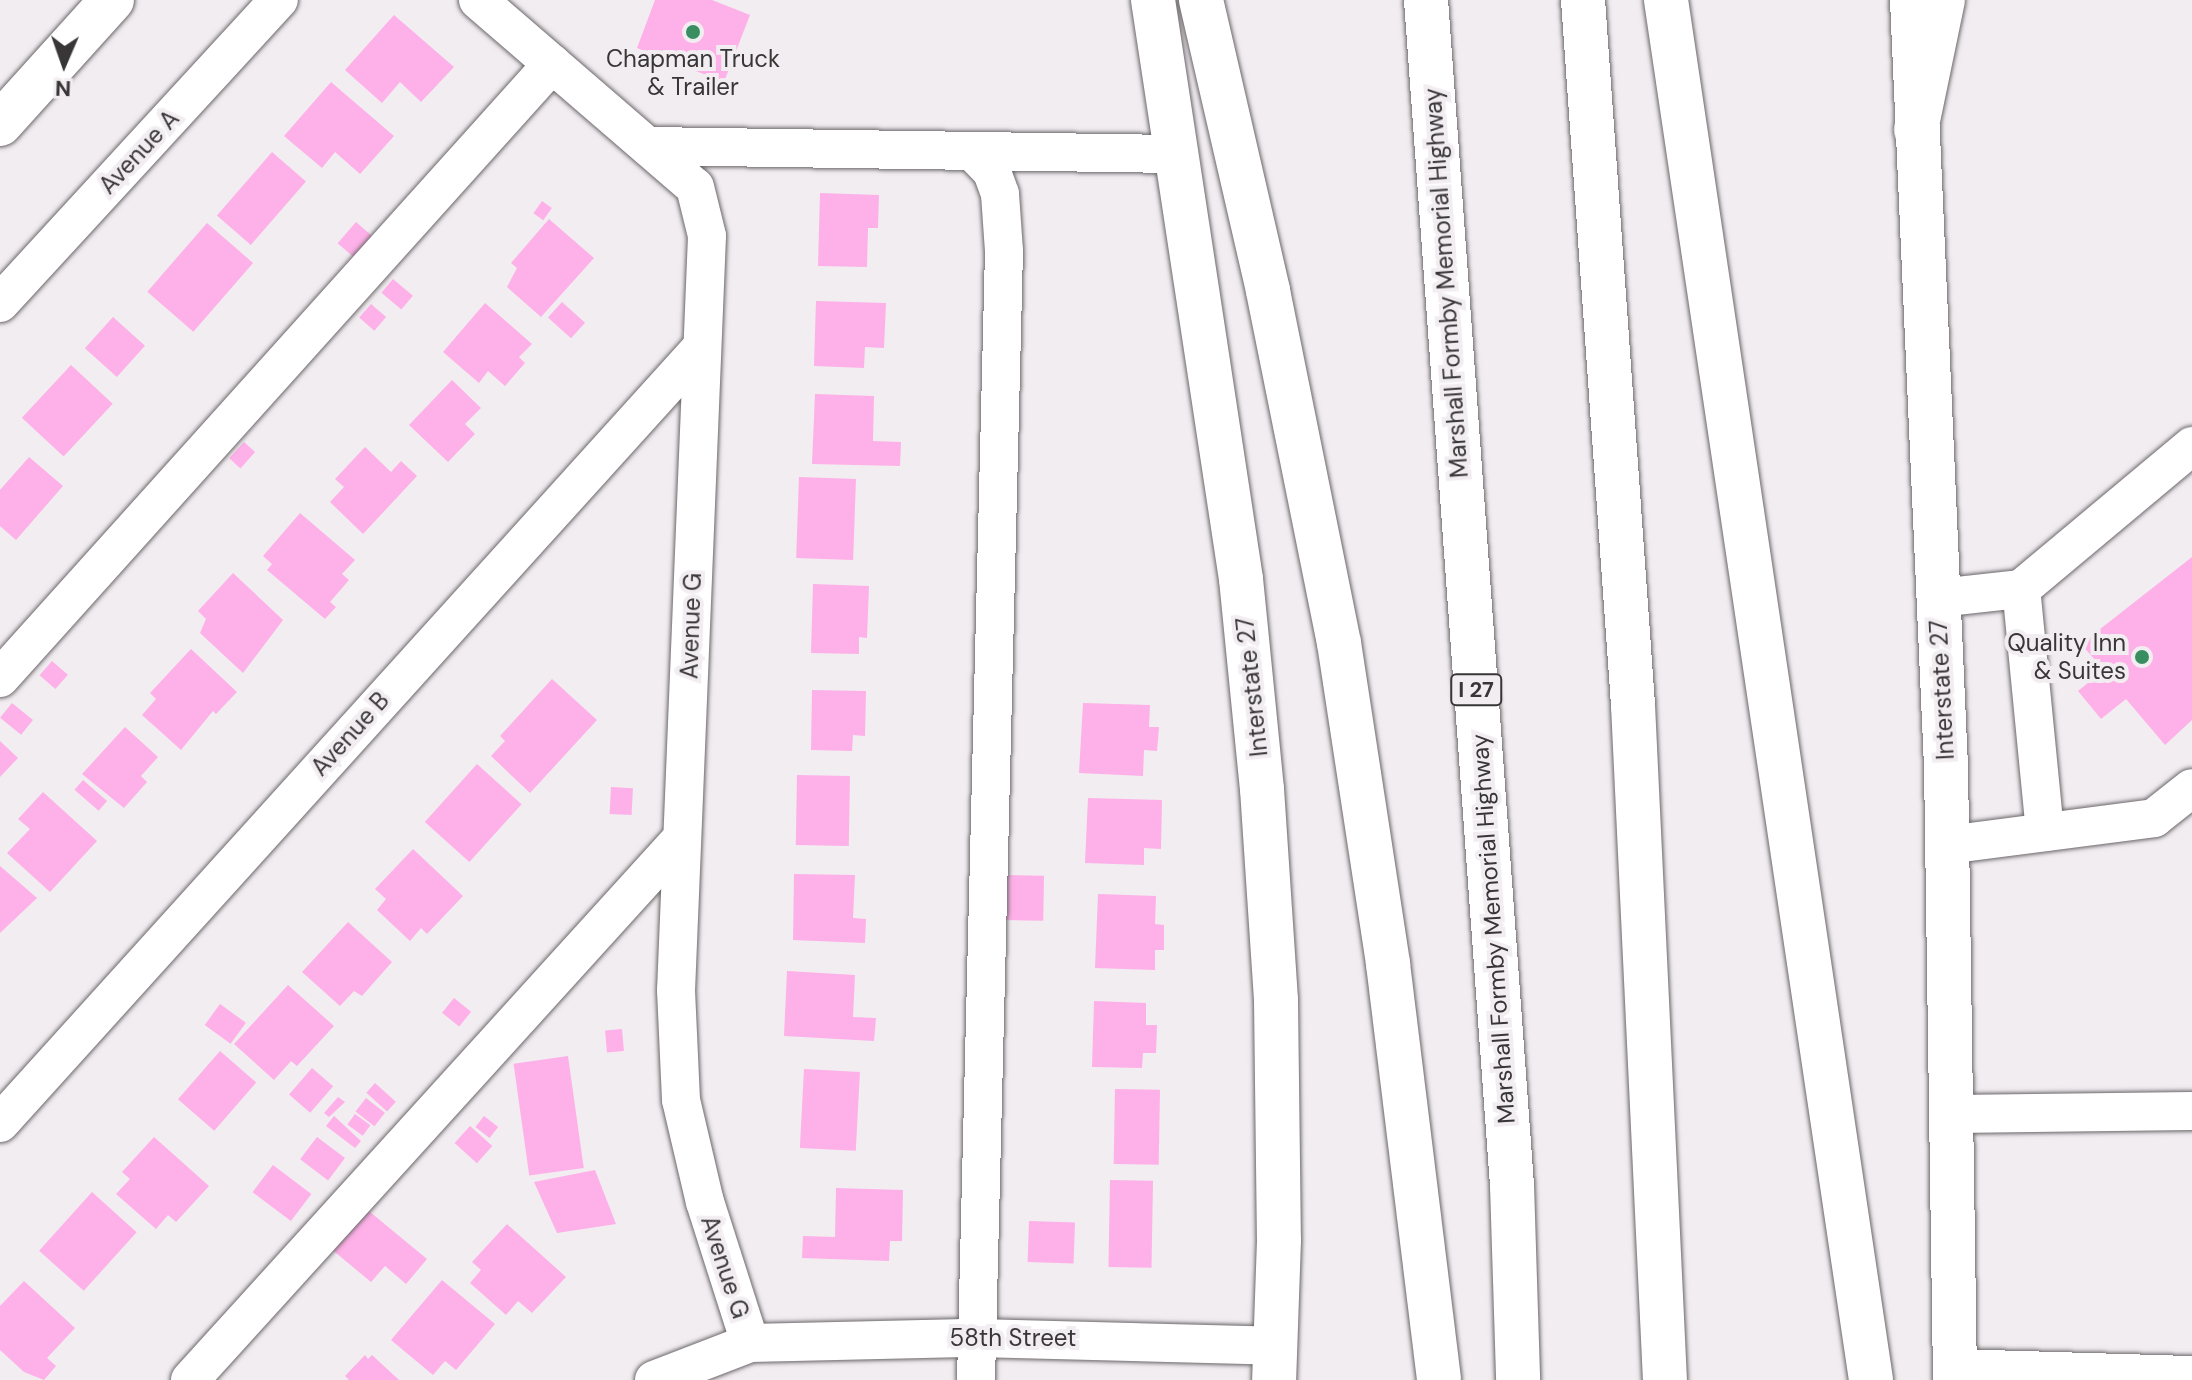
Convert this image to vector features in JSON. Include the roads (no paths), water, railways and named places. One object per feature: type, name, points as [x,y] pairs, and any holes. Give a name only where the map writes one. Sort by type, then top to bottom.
[{"type":"main road","points":[[0,124],[112,0]]},
{"type":"main road","name":"Interstate 27","points":[[1153,0],[1241,579],[1262,789],[1276,1000],[1275,1363]]},
{"type":"main road","points":[[1201,0],[1268,291],[1339,643],[1388,964],[1439,1380]]},
{"type":"main road","name":"Marshall Formby Memorial Highway","points":[[1426,0],[1512,1185],[1518,1380]]},
{"type":"main road","points":[[1583,0],[1633,705],[1665,1380]]},
{"type":"main road","points":[[1666,0],[1871,1380]]},
{"type":"main road","name":"Interstate 27","points":[[1912,0],[1947,845],[1954,1114],[1954,1374]]},
{"type":"main road","points":[[1916,130],[1935,19],[1943,0]]},
{"type":"street","name":"Avenue A","points":[[0,303],[279,0]]},
{"type":"street","name":"Avenue G","points":[[478,0],[695,187],[707,236],[676,990],[681,1100],[705,1202],[750,1343]]},
{"type":"street","points":[[0,678],[552,64]]},
{"type":"street","points":[[648,146],[1176,154]]},
{"type":"street","points":[[972,151],[992,172],[1000,194],[1004,251],[976,1380]]},
{"type":"street","name":"Avenue B","points":[[0,1123],[702,347]]},
{"type":"street","points":[[1938,598],[2021,589],[2192,446]]},
{"type":"street","points":[[2021,589],[2045,832]]},
{"type":"street","points":[[1947,845],[2154,818],[2192,788]]},
{"type":"street","points":[[190,1380],[682,838]]},
{"type":"street","points":[[1954,1114],[2192,1111]]},
{"type":"street","name":"58th Street","points":[[654,1380],[750,1343],[977,1338],[1275,1363]]},
{"type":"street","points":[[1954,1374],[2192,1375]]},
{"type":"place","name":"Chapman Truck & Trailer","points":[[693,32]]},
{"type":"place","name":"Quality Inn & Suites","points":[[2142,657]]}]
